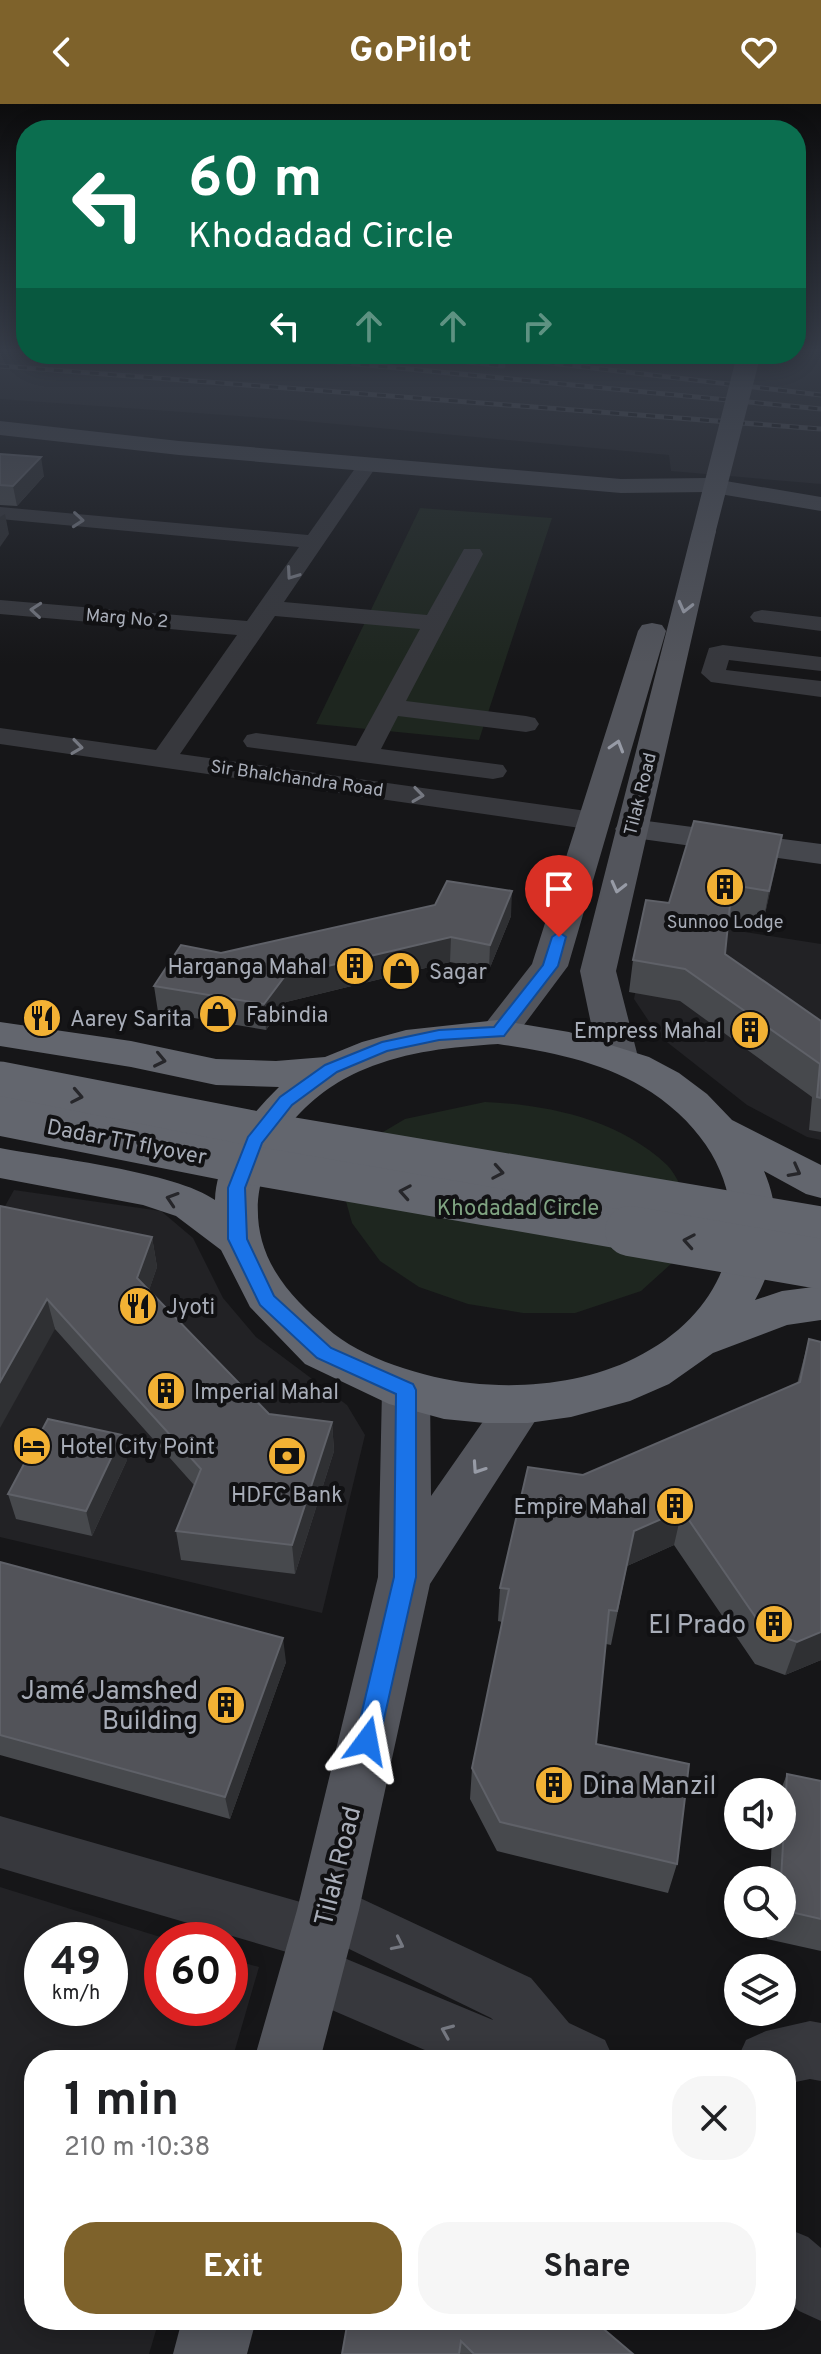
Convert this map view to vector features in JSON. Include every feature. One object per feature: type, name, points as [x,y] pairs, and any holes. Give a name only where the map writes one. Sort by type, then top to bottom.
[{"type":"highway","points":[[721,1131],[749,1181],[757,1235],[740,1290],[700,1339],[665,1365],[622,1385],[574,1398],[522,1404],[463,1401],[406,1390],[324,1353],[266,1300],[237,1239],[236,1188],[254,1141],[286,1101],[331,1069],[382,1047],[439,1035],[498,1032],[560,1040],[618,1057],[676,1089],[721,1131],[821,1183]]},
{"type":"highway","points":[[0,1034],[131,1054],[216,1072],[276,1074],[331,1069]]},
{"type":"highway","name":"Dadar TT flyover","points":[[0,1081],[247,1129],[821,1226]]},
{"type":"highway","name":"Dadar TT flyover","points":[[0,1116],[247,1164],[821,1264]]},
{"type":"highway","points":[[0,1163],[147,1191],[191,1205],[237,1239]]},
{"type":"highway","points":[[700,1339],[782,1308],[821,1303]]},
{"type":"main road","points":[[693,530],[709,454]]},
{"type":"main road","points":[[693,530],[717,454]]},
{"type":"main road","name":"Tilak Road","points":[[498,1032],[550,966],[594,821],[693,530]]},
{"type":"main road","name":"Tilak Road","points":[[618,1057],[598,971],[632,829],[693,530]]},
{"type":"main road","name":"Tilak Road","points":[[290,2050],[405,1577],[406,1390]]},
{"type":"main road","name":"Tilak Road","points":[[405,1577],[522,1404]]},
{"type":"main road","points":[[210,2354],[216,2330]]},
{"type":"street","points":[[257,454],[621,486],[642,494],[758,505],[789,501],[821,504]]},
{"type":"street","points":[[164,758],[368,464]]},
{"type":"street","points":[[0,513],[314,542]]},
{"type":"street","points":[[364,755],[472,554]]},
{"type":"street","name":"Marg No 2","points":[[0,607],[253,629]]},
{"type":"street","points":[[268,608],[435,623]]},
{"type":"street","points":[[762,617],[821,624]]},
{"type":"street","points":[[752,647],[821,654]]},
{"type":"street","points":[[821,664],[723,652],[718,653],[713,673],[720,677],[821,689]]},
{"type":"street","points":[[389,707],[526,724]]},
{"type":"street","name":"Sir Bhalchandra Road","points":[[0,736],[594,821]]},
{"type":"street","points":[[256,741],[493,771]]},
{"type":"street","points":[[298,778],[317,749]]},
{"type":"street","points":[[632,829],[821,854]]},
{"type":"street","points":[[0,1842],[319,1939],[490,2049],[516,2050]]},
{"type":"street","points":[[796,2053],[810,2050],[821,2052]]},
{"type":"street","points":[[796,2268],[821,2289]]},
{"type":"shaded area","points":[[658,454],[821,454],[821,484],[671,471],[669,455]]},
{"type":"shaded area","points":[[649,917],[821,944],[821,1140],[807,1137],[747,1105],[658,1035],[634,999]]},
{"type":"shaded area","points":[[14,1190],[161,1211],[193,1238],[223,1298],[256,1337],[347,1405],[365,1435],[322,1613],[0,1537],[0,1215]]},
{"type":"shaded area","points":[[0,1887],[112,1922],[24,1922],[24,2026],[128,2026],[128,1927],[144,1932],[144,2026],[242,2026],[235,2050],[24,2050],[24,2330],[156,2330],[149,2354],[0,2354]]},
{"type":"shaded area","points":[[248,1964],[259,1967],[248,2005]]},
{"type":"green space","points":[[420,508],[552,518],[479,740],[316,724]]},
{"type":"green space","name":"Khodadad Circle","points":[[485,1102],[534,1107],[582,1117],[627,1136],[667,1165],[686,1197],[672,1263],[641,1291],[575,1313],[523,1313],[468,1304],[419,1287],[380,1261],[352,1223],[342,1187],[373,1138],[405,1119]]},
{"type":"building","points":[[0,454],[41,457],[13,486],[0,485]]},
{"type":"building","points":[[694,821],[782,835],[769,891],[732,885],[725,954],[821,1021],[821,1098],[817,1097],[820,1064],[685,969],[633,960],[646,900],[669,903]]},
{"type":"building","points":[[447,881],[512,891],[490,945],[451,937],[285,976],[264,1004],[154,986],[181,945],[221,953],[435,905]]},
{"type":"building","name":"Imperial Mahal","points":[[0,1206],[152,1237],[137,1278],[269,1414],[332,1422],[292,1545],[176,1531],[201,1469],[47,1299],[0,1382]]},
{"type":"building","points":[[809,1339],[821,1342],[821,1632],[797,1642],[765,1631],[682,1510],[634,1531],[617,1611],[609,1610],[596,1744],[689,1764],[677,1864],[500,1822],[472,1768],[509,1589],[500,1588],[528,1467],[583,1475],[800,1382]]},
{"type":"building","points":[[48,1419],[122,1435],[86,1511],[8,1494]]},
{"type":"building","name":"Jamé Jamshed Building","points":[[0,1562],[283,1638],[225,1797],[0,1735]]},
{"type":"building","points":[[787,1774],[821,1781],[821,1919],[796,1913],[796,1866],[782,1866],[783,1850],[796,1850],[796,1778],[787,1778]]},
{"type":"building","points":[[346,2330],[605,2330],[633,2354],[474,2354],[461,2341],[459,2354],[342,2354]]},
{"type":"place","name":"Sunnoo Lodge","points":[[725,887]]},
{"type":"place","name":"Harganga Mahal","points":[[355,966]]},
{"type":"place","name":"Sagar","points":[[401,971]]},
{"type":"place","name":"Fabindia","points":[[218,1014]]},
{"type":"place","name":"Aarey Sarita","points":[[42,1018]]},
{"type":"place","name":"Empress Mahal","points":[[750,1030]]},
{"type":"place","name":"Jyoti","points":[[138,1306]]},
{"type":"place","name":"Imperial Mahal","points":[[166,1391]]},
{"type":"place","name":"Hotel City Point","points":[[32,1446]]},
{"type":"place","name":"HDFC Bank","points":[[287,1456]]},
{"type":"place","name":"Empire Mahal","points":[[675,1506]]},
{"type":"place","name":"El Prado","points":[[774,1624]]},
{"type":"place","name":"Jamé Jamshed Building","points":[[226,1705]]},
{"type":"place","name":"Dina Manzil","points":[[554,1785]]},
{"type":"route","points":[[367,1741],[405,1577],[406,1390],[324,1353],[266,1300],[237,1239],[236,1188],[254,1141],[286,1101],[331,1069],[382,1047],[439,1035],[498,1032],[550,966],[559,937]]}]
